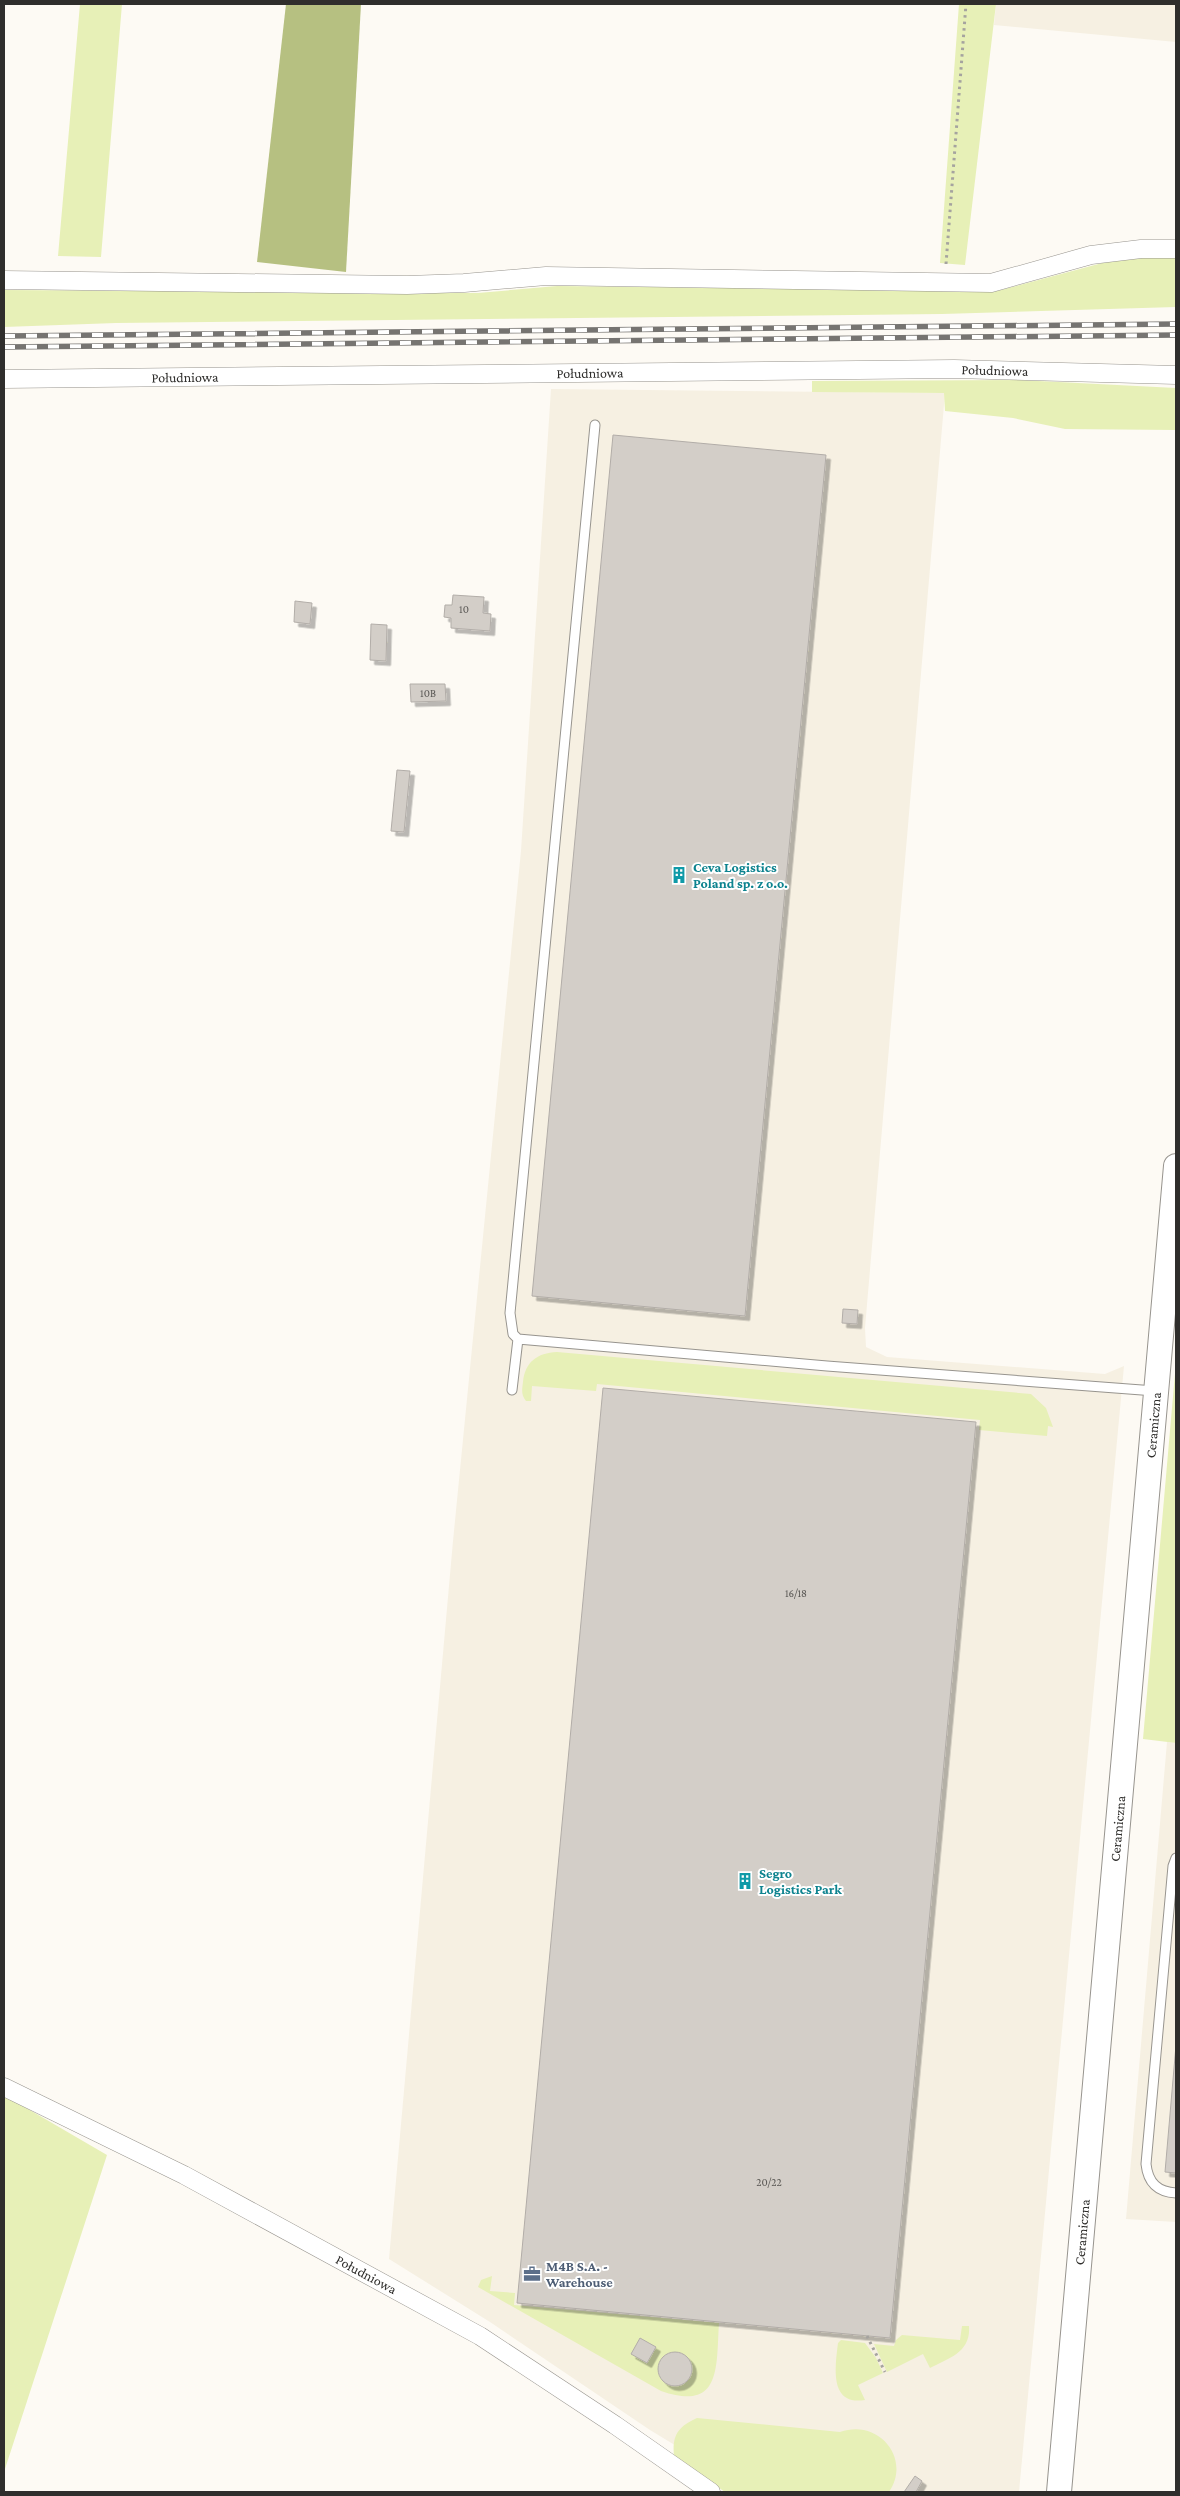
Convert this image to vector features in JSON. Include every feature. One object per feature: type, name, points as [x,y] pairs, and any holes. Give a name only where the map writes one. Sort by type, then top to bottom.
[{"type":"main road","name":"Ceramiczna","points":[[1059,2492],[1122,1763],[1158,1392],[1176,1166]]},
{"type":"street","points":[[4,280],[407,285],[464,283],[546,276],[992,283],[1091,255],[1176,249]]},
{"type":"street","name":"Południowa","points":[[4,379],[954,369],[1176,375]]},
{"type":"street","name":"Południowa","points":[[4,2087],[184,2175],[480,2336],[615,2425],[711,2492]]},
{"type":"lane","points":[[512,1390],[518,1339],[514,1334],[510,1313],[595,425]]},
{"type":"lane","points":[[518,1339],[1066,1386],[1158,1392]]},
{"type":"lane","points":[[1176,1858],[1173,1866],[1146,2164],[1147,2174],[1152,2183],[1165,2192],[1176,2193]]},
{"type":"path","points":[[945,282],[966,4]]},
{"type":"path","points":[[867,2336],[885,2372]]},
{"type":"shaded area","points":[[996,4],[1176,4],[1176,42],[994,25]]},
{"type":"shaded area","points":[[551,389],[945,393],[865,1328],[866,1347],[887,1357],[1105,1374],[1124,1366],[1019,2492],[752,2492],[650,2430],[490,2322],[389,2259],[453,1541],[521,851]]},
{"type":"shaded area","points":[[1167,1742],[1176,1743],[1176,2222],[1126,2219]]},
{"type":"green space","points":[[80,4],[122,4],[101,257],[58,256]]},
{"type":"green space","points":[[286,4],[361,4],[346,272],[257,262]]},
{"type":"green space","points":[[959,4],[996,4],[965,265],[940,263]]},
{"type":"green space","points":[[1176,256],[1176,307],[942,314],[116,323],[4,327],[4,290],[478,293],[557,286],[997,291],[1121,258]]},
{"type":"green space","points":[[1019,380],[1176,388],[1176,430],[1065,429],[1013,418],[945,411],[944,393],[812,392],[812,381]]},
{"type":"green space","points":[[557,1352],[1031,1394],[1046,1408],[1053,1427],[1048,1426],[1047,1436],[979,1430],[980,1420],[597,1384],[596,1391],[532,1386],[531,1401],[526,1401],[522,1388],[524,1375],[529,1364],[544,1354]]},
{"type":"green space","points":[[1176,1362],[1176,1743],[1143,1739]]},
{"type":"green space","points":[[4,2095],[107,2155],[4,2472]]},
{"type":"green space","points":[[492,2276],[490,2291],[515,2293],[514,2305],[719,2323],[717,2355],[712,2381],[705,2390],[695,2395],[681,2396],[661,2391],[478,2287],[481,2280]]},
{"type":"green space","points":[[962,2326],[969,2326],[969,2335],[963,2348],[952,2357],[930,2368],[923,2354],[887,2372],[874,2344],[894,2346],[896,2340],[902,2335],[960,2340]]},
{"type":"green space","points":[[841,2340],[865,2343],[876,2358],[883,2373],[858,2385],[865,2400],[853,2400],[845,2397],[840,2391],[837,2383],[836,2363],[838,2343]]},
{"type":"green space","points":[[697,2418],[840,2432],[854,2429],[867,2431],[878,2436],[894,2454],[896,2466],[895,2479],[889,2492],[725,2492],[674,2457],[674,2443],[677,2433],[690,2421]]},
{"type":"building","name":"Ceva Logistics Poland sp. z o.o.","points":[[613,435],[826,455],[745,1316],[532,1296]]},
{"type":"building","points":[[453,595],[484,597],[483,613],[491,614],[490,631],[451,628],[451,618],[444,617],[445,605],[452,605]]},
{"type":"building","points":[[295,601],[312,603],[310,624],[294,622]]},
{"type":"building","points":[[371,624],[387,625],[386,661],[370,660]]},
{"type":"building","points":[[410,684],[445,684],[446,701],[411,702]]},
{"type":"building","points":[[397,770],[410,771],[404,832],[391,831]]},
{"type":"building","points":[[843,1309],[858,1310],[857,1324],[842,1323]]},
{"type":"building","name":"Segro Logistics Park","points":[[603,1388],[976,1422],[890,2338],[517,2303]]},
{"type":"building","points":[[1176,2045],[1176,2173],[1165,2172]]},
{"type":"building","points":[[640,2338],[656,2347],[647,2363],[631,2354]]},
{"type":"building","points":[[675,2352],[682,2353],[687,2357],[691,2362],[691,2376],[687,2381],[682,2385],[675,2386],[668,2385],[663,2381],[659,2376],[658,2369],[659,2362],[663,2357],[668,2353]]},
{"type":"building","points":[[915,2476],[922,2481],[916,2492],[904,2492]]},
{"type":"railway","points":[[4,336],[1176,324]]},
{"type":"railway","points":[[4,347],[1176,335]]},
{"type":"place","name":"Ceva Logistics Poland sp. z o.o.","points":[[679,875]]},
{"type":"place","name":"Segro Logistics Park","points":[[745,1881]]},
{"type":"place","name":"M4B S.A. - Warehouse","points":[[532,2274]]}]
